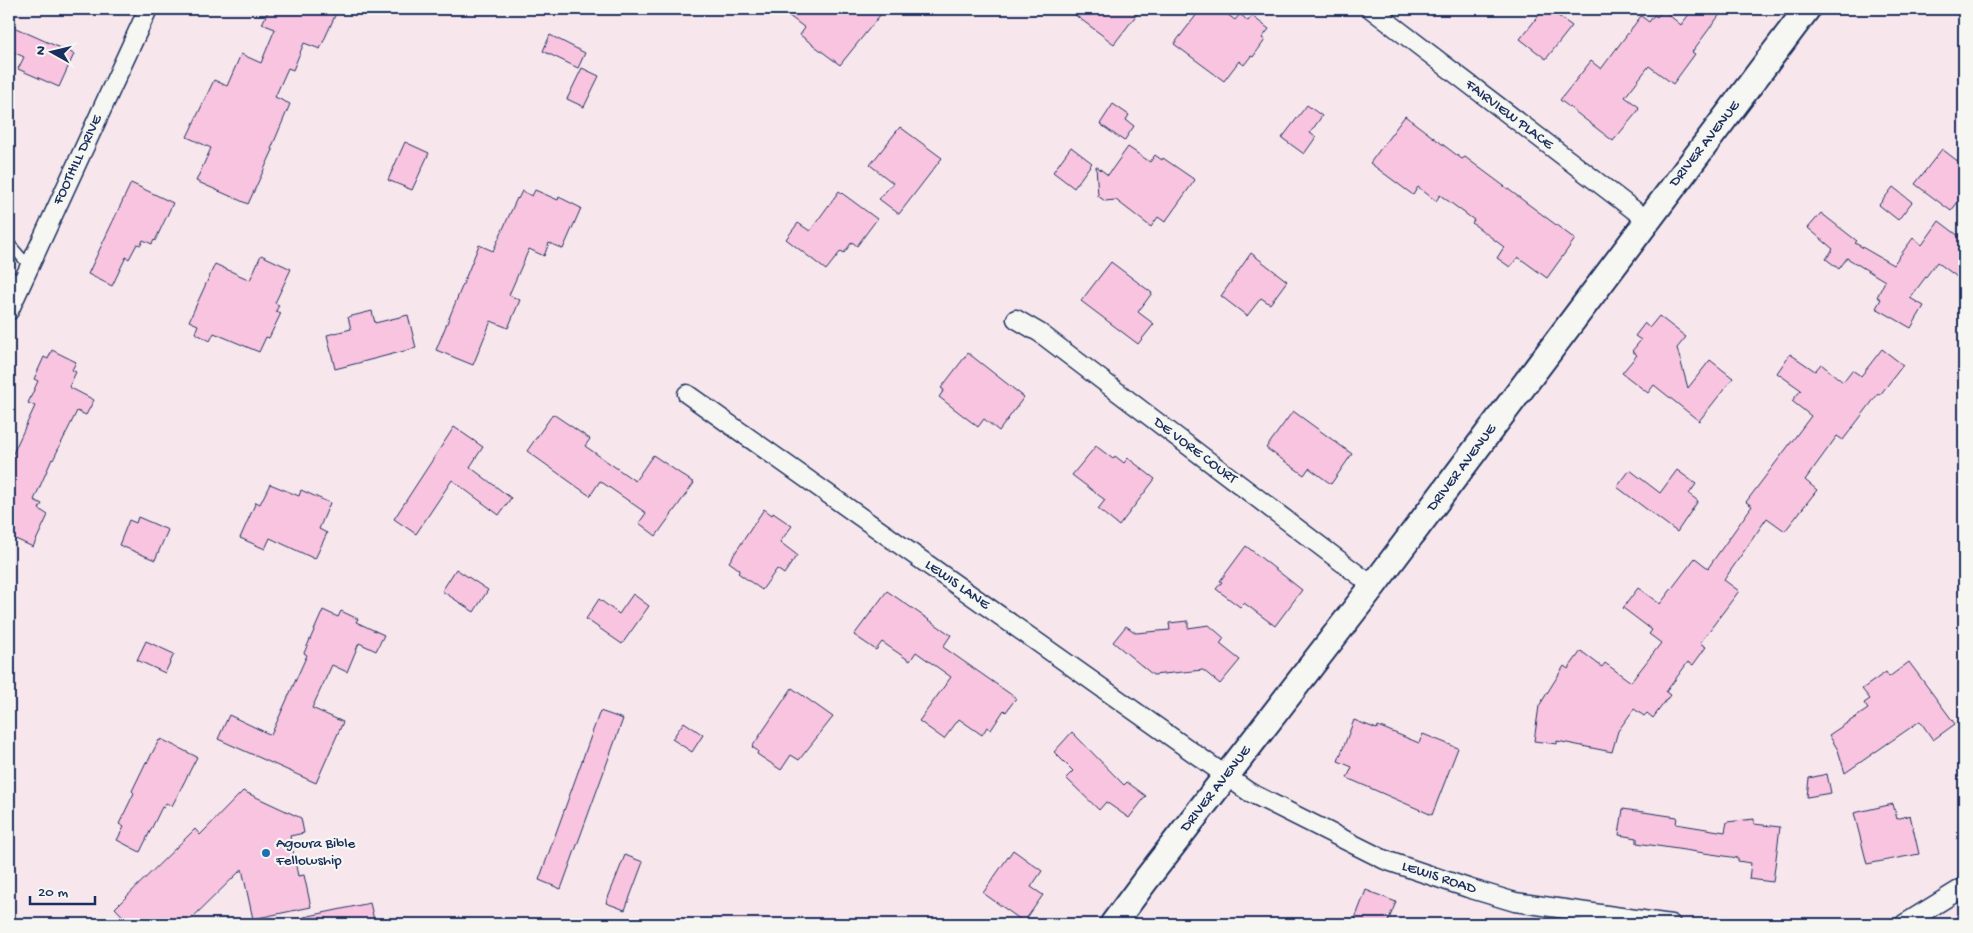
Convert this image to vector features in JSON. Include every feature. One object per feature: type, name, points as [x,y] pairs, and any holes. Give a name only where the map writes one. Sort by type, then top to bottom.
[{"type":"street","name":"FOOTHILL DRIVE","points":[[9,311],[15,279],[29,266],[148,9]]},
{"type":"street","name":"FAIRVIEW PLACE","points":[[1371,9],[1647,220]]},
{"type":"street","name":"DRIVER AVENUE","points":[[1114,924],[1145,881],[1373,586],[1807,9]]},
{"type":"street","name":"DE VORE COURT","points":[[1016,319],[1040,333],[1373,586]]},
{"type":"street","name":"LEWIS LANE","points":[[687,394],[1226,776]]},
{"type":"street","name":"LEWIS ROAD","points":[[1226,776],[1249,792],[1385,860],[1468,888],[1515,902],[1671,924]]},
{"type":"street","points":[[1904,924],[1964,887]]},
{"type":"lane","points":[[9,243],[29,266]]},
{"type":"building","points":[[269,9],[338,9],[320,49],[304,43],[293,70],[288,68],[275,97],[290,104],[271,149],[273,150],[248,204],[196,181],[211,148],[187,137],[214,80],[227,86],[241,54],[261,63],[275,29],[262,24]]},
{"type":"building","points":[[780,9],[885,9],[840,65],[800,35],[805,28]]},
{"type":"building","points":[[1067,9],[1141,9],[1114,44]]},
{"type":"building","points":[[1201,9],[1220,9],[1235,20],[1240,14],[1248,21],[1252,16],[1269,29],[1262,38],[1265,40],[1253,57],[1251,56],[1244,65],[1239,61],[1224,81],[1174,44]]},
{"type":"building","points":[[1544,9],[1549,9],[1572,26],[1546,59],[1520,39]]},
{"type":"building","points":[[1693,9],[1724,9],[1692,52],[1695,54],[1673,84],[1649,66],[1625,97],[1639,107],[1638,111],[1613,141],[1560,100],[1591,61],[1601,69],[1641,16],[1649,22],[1654,15],[1657,17],[1663,10],[1681,25]]},
{"type":"building","points":[[9,25],[74,54],[59,87],[18,69],[24,57],[9,50]]},
{"type":"building","points":[[550,35],[585,53],[578,68],[543,51]]},
{"type":"building","points":[[582,68],[599,76],[584,107],[567,99]]},
{"type":"building","points":[[1113,104],[1129,115],[1126,120],[1134,126],[1124,141],[1100,124]]},
{"type":"building","points":[[1307,105],[1322,116],[1310,133],[1316,137],[1304,154],[1282,138]]},
{"type":"building","points":[[1405,116],[1462,159],[1465,157],[1575,239],[1547,278],[1518,257],[1510,267],[1497,258],[1504,247],[1472,223],[1474,220],[1440,195],[1436,201],[1418,187],[1413,195],[1370,163]]},
{"type":"building","points":[[900,127],[942,158],[899,214],[879,199],[893,183],[870,165]]},
{"type":"building","points":[[405,142],[429,153],[412,190],[388,180]]},
{"type":"building","points":[[1071,147],[1092,163],[1074,188],[1053,172]]},
{"type":"building","points":[[1128,147],[1150,162],[1155,155],[1162,160],[1163,158],[1195,180],[1165,222],[1158,217],[1151,227],[1116,200],[1105,201],[1098,196],[1096,166],[1108,175]]},
{"type":"building","points":[[1942,149],[1964,166],[1964,194],[1951,211],[1915,184]]},
{"type":"building","points":[[131,183],[173,203],[155,241],[152,244],[143,240],[141,245],[137,244],[129,259],[126,257],[112,286],[88,274]]},
{"type":"building","points":[[1893,187],[1912,202],[1898,220],[1879,205]]},
{"type":"building","points":[[535,190],[558,200],[559,197],[581,208],[563,249],[549,243],[544,256],[529,249],[509,295],[520,300],[508,328],[491,321],[473,365],[436,350],[479,245],[493,251],[517,198],[522,191],[532,196]]},
{"type":"building","points":[[839,191],[877,219],[857,246],[852,242],[844,253],[841,251],[826,270],[786,239],[798,223],[810,231]]},
{"type":"building","points":[[1821,213],[1857,241],[1855,243],[1893,265],[1913,238],[1922,245],[1939,221],[1964,240],[1964,282],[1937,262],[1910,298],[1924,306],[1911,328],[1876,308],[1881,299],[1877,297],[1885,281],[1847,258],[1839,269],[1826,259],[1833,249],[1808,228]]},
{"type":"building","points":[[1251,253],[1287,281],[1270,304],[1261,298],[1247,316],[1221,296]]},
{"type":"building","points":[[261,255],[291,269],[275,303],[279,305],[276,311],[281,313],[269,338],[266,337],[259,352],[214,333],[210,341],[195,333],[198,325],[189,321],[215,264],[250,280]]},
{"type":"building","points":[[1111,262],[1152,293],[1138,312],[1154,324],[1138,344],[1081,301]]},
{"type":"building","points":[[372,311],[375,323],[408,315],[416,348],[335,369],[327,335],[351,329],[348,317]]},
{"type":"building","points":[[1659,316],[1686,337],[1677,348],[1688,388],[1710,360],[1733,378],[1699,421],[1654,385],[1648,393],[1622,373],[1637,355],[1632,351],[1641,340],[1635,336],[1645,323],[1650,327]]},
{"type":"building","points":[[1882,349],[1903,365],[1843,440],[1837,436],[1805,480],[1817,490],[1785,531],[1767,518],[1724,580],[1739,591],[1700,643],[1706,647],[1693,665],[1688,662],[1666,692],[1670,695],[1653,718],[1647,713],[1644,716],[1634,709],[1618,731],[1612,752],[1557,741],[1557,744],[1534,741],[1539,706],[1564,666],[1568,669],[1581,651],[1602,667],[1605,663],[1631,682],[1661,643],[1649,634],[1652,630],[1623,608],[1638,588],[1660,604],[1695,558],[1708,568],[1752,506],[1746,502],[1811,416],[1792,401],[1801,390],[1777,373],[1790,354],[1815,371],[1821,364],[1843,382],[1852,370],[1861,376]]},
{"type":"building","points":[[52,350],[76,362],[72,370],[76,372],[69,387],[94,400],[86,415],[77,411],[52,459],[34,500],[42,504],[39,509],[48,515],[33,547],[9,536],[9,462],[35,406],[28,403],[38,381],[34,379],[44,357],[48,359]]},
{"type":"building","points":[[968,353],[1024,397],[999,431],[984,419],[978,427],[939,397],[944,390],[941,388]]},
{"type":"building","points":[[1293,411],[1352,454],[1331,484],[1309,468],[1304,475],[1266,448]]},
{"type":"building","points":[[553,414],[590,439],[585,446],[635,481],[653,455],[694,483],[656,536],[639,523],[646,513],[600,481],[590,496],[527,451]]},
{"type":"building","points":[[454,427],[483,447],[470,467],[511,498],[499,515],[452,480],[416,534],[394,519]]},
{"type":"building","points":[[1096,446],[1113,459],[1115,456],[1124,463],[1128,458],[1155,479],[1119,526],[1098,509],[1105,500],[1072,475]]},
{"type":"building","points":[[1630,470],[1660,493],[1677,470],[1696,484],[1689,494],[1698,501],[1677,532],[1617,487]]},
{"type":"building","points":[[270,484],[299,496],[301,490],[330,503],[319,529],[327,533],[315,559],[270,538],[265,549],[240,538],[256,502],[260,504]]},
{"type":"building","points":[[764,509],[792,526],[780,542],[797,555],[784,574],[777,569],[762,590],[738,573],[740,570],[729,562]]},
{"type":"building","points":[[138,517],[168,530],[155,560],[119,545],[129,520],[136,523]]},
{"type":"building","points":[[1246,546],[1302,590],[1275,626],[1244,603],[1240,607],[1216,589]]},
{"type":"building","points":[[456,569],[488,590],[474,612],[442,591]]},
{"type":"building","points":[[887,591],[951,635],[943,647],[1016,698],[1006,712],[1004,710],[991,730],[987,727],[982,735],[959,719],[944,739],[919,721],[951,677],[916,652],[910,661],[882,642],[876,650],[854,635]]},
{"type":"building","points":[[633,594],[649,606],[622,644],[586,619],[599,599],[619,614]]},
{"type":"building","points":[[323,610],[338,617],[341,611],[358,619],[356,622],[384,635],[376,651],[359,643],[347,672],[332,665],[312,708],[343,722],[316,783],[218,739],[229,715],[271,735],[307,655],[304,653]]},
{"type":"building","points":[[1188,621],[1188,628],[1209,625],[1224,638],[1220,644],[1240,660],[1220,684],[1203,670],[1153,675],[1113,642],[1126,626],[1136,633],[1170,630],[1169,623]]},
{"type":"building","points":[[146,641],[174,654],[165,673],[137,660]]},
{"type":"building","points":[[1909,662],[1955,724],[1933,740],[1920,721],[1845,773],[1838,750],[1829,735],[1868,709],[1864,703],[1870,699],[1862,689],[1886,672],[1889,677]]},
{"type":"building","points":[[792,688],[833,717],[799,760],[791,755],[781,770],[757,754],[758,751],[752,747]]},
{"type":"building","points":[[600,711],[623,719],[561,889],[539,880]]},
{"type":"building","points":[[1354,720],[1377,729],[1378,726],[1419,743],[1423,734],[1458,748],[1432,815],[1347,778],[1352,767],[1338,761]]},
{"type":"building","points":[[684,722],[703,735],[692,752],[672,739]]},
{"type":"building","points":[[1072,732],[1124,785],[1127,782],[1146,796],[1129,818],[1106,802],[1099,810],[1066,778],[1073,771],[1054,752]]},
{"type":"building","points":[[161,739],[197,757],[172,806],[166,803],[164,808],[162,807],[140,852],[117,840],[124,827],[119,824],[146,762]]},
{"type":"building","points":[[1827,774],[1831,793],[1807,797],[1809,778]]},
{"type":"building","points":[[243,791],[301,818],[304,833],[290,836],[298,876],[304,875],[311,907],[253,919],[242,869],[186,924],[130,924],[115,908],[195,829],[200,835]]},
{"type":"building","points":[[1893,804],[1897,819],[1910,815],[1919,854],[1867,864],[1854,813]]},
{"type":"building","points":[[1623,809],[1677,817],[1676,824],[1725,832],[1727,822],[1754,819],[1754,824],[1780,827],[1773,882],[1749,879],[1751,863],[1738,861],[1738,858],[1637,843],[1637,838],[1619,835]]},
{"type":"building","points":[[1013,850],[1042,871],[1031,887],[1043,895],[1024,922],[983,893]]},
{"type":"building","points":[[625,855],[643,862],[625,910],[606,903]]},
{"type":"building","points":[[1366,890],[1396,902],[1387,924],[1353,924]]},
{"type":"building","name":"Agoura Bible Fellowship","points":[[370,903],[375,924],[305,924],[304,917]]},
{"type":"place","name":"Agoura Bible Fellowship","points":[[266,853]]}]
